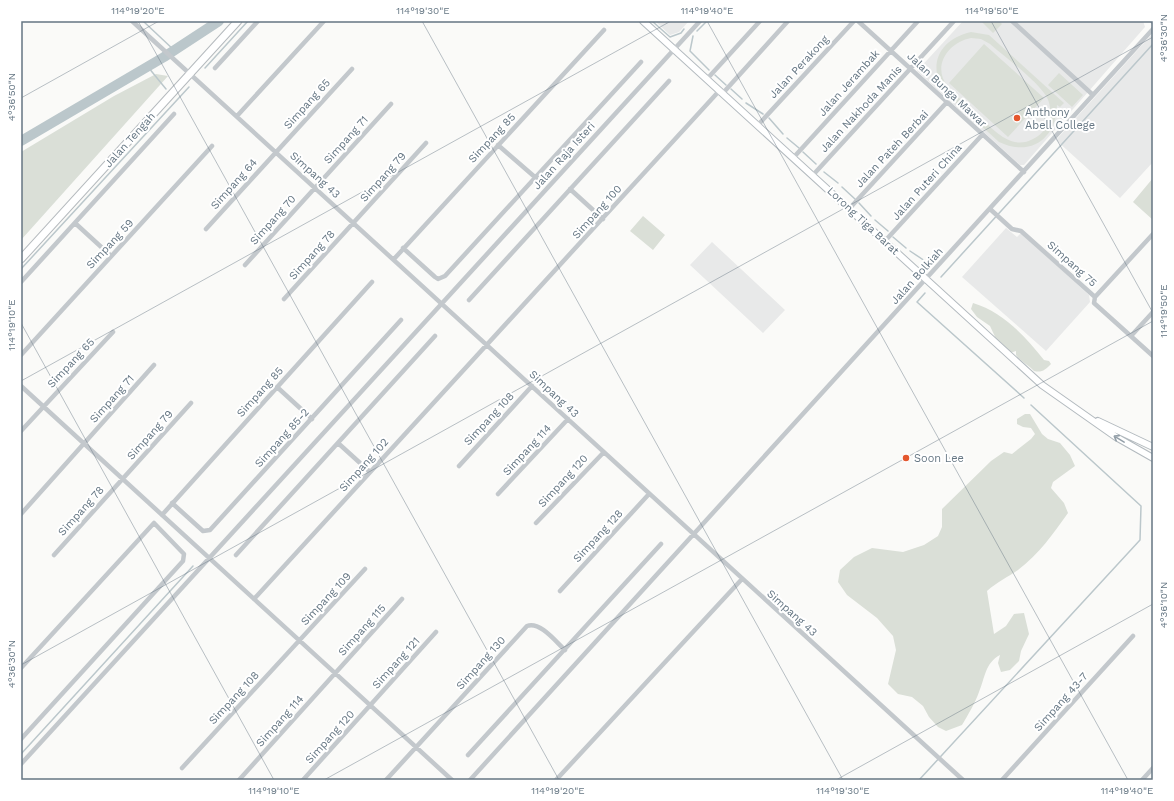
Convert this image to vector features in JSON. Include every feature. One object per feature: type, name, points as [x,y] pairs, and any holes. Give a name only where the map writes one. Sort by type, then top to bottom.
[{"type":"main road","name":"Jalan Tengah","points":[[21,259],[238,21]]},
{"type":"main road","name":"Lorong Tiga Barat","points":[[643,21],[794,157],[1042,385],[1087,417]]},
{"type":"main road","points":[[1087,417],[1120,430],[1153,447]]},
{"type":"main road","points":[[1087,417],[1116,437],[1153,458]]},
{"type":"street","name":"Simpang 43","points":[[132,21],[354,222],[649,494],[963,780]]},
{"type":"street","points":[[215,68],[258,21]]},
{"type":"street","points":[[237,116],[324,21]]},
{"type":"street","name":"Jalan Raja Isteri","points":[[21,764],[700,21]]},
{"type":"street","points":[[707,79],[760,21]]},
{"type":"street","name":"Simpang 100","points":[[488,345],[603,219],[788,21]]},
{"type":"street","name":"Jalan Perakong","points":[[758,125],[854,21]]},
{"type":"street","name":"Jalan Bunga Mawar","points":[[858,21],[1024,172]]},
{"type":"street","name":"Jalan Jerambak","points":[[794,157],[918,21]]},
{"type":"street","name":"Jalan Nakhoda Manis","points":[[813,175],[954,21]]},
{"type":"street","points":[[1012,21],[1094,95]]},
{"type":"street","name":"Jalan Bolkiah","points":[[470,780],[926,279],[992,211],[1024,172],[1153,29]]},
{"type":"street","name":"Simpang 85","points":[[394,259],[604,30]]},
{"type":"street","points":[[404,248],[435,277],[442,278],[451,271],[640,62]]},
{"type":"street","name":"Simpang 65","points":[[276,152],[352,69]]},
{"type":"street","points":[[468,300],[669,81]]},
{"type":"street","name":"Jalan Pateh Berbai","points":[[849,209],[947,102]]},
{"type":"street","name":"Simpang 71","points":[[315,188],[391,104]]},
{"type":"street","points":[[21,282],[174,114]]},
{"type":"street","name":"Jalan Puteri China","points":[[885,241],[982,135]]},
{"type":"street","name":"Simpang 79","points":[[354,222],[426,143]]},
{"type":"street","points":[[498,145],[536,178]]},
{"type":"street","name":"Simpang 59","points":[[21,355],[212,146]]},
{"type":"street","name":"Simpang 64","points":[[206,229],[276,152]]},
{"type":"street","name":"Simpang 70","points":[[245,266],[315,188]]},
{"type":"street","points":[[570,189],[603,219]]},
{"type":"street","name":"Simpang 75","points":[[992,211],[1012,229],[1021,231],[1095,297],[1094,303],[1153,356]]},
{"type":"street","name":"Simpang 78","points":[[284,299],[354,222]]},
{"type":"street","points":[[75,223],[112,256]]},
{"type":"street","points":[[1095,297],[1153,234]]},
{"type":"street","name":"Simpang 85","points":[[162,514],[372,282]]},
{"type":"street","points":[[1131,336],[1153,312]]},
{"type":"street","name":"Simpang 85-2","points":[[172,503],[203,531],[210,530],[401,320]]},
{"type":"street","name":"Simpang 65","points":[[43,407],[113,332]]},
{"type":"street","points":[[236,555],[435,336]]},
{"type":"street","name":"Simpang 102","points":[[254,599],[488,345]]},
{"type":"street","name":"Simpang 71","points":[[84,444],[154,365]]},
{"type":"street","points":[[21,386],[452,780]]},
{"type":"street","name":"Simpang 108","points":[[458,466],[532,386]]},
{"type":"street","points":[[277,387],[312,418]]},
{"type":"street","name":"Simpang 79","points":[[122,479],[191,403]]},
{"type":"street","points":[[21,431],[43,407]]},
{"type":"street","name":"Simpang 114","points":[[498,494],[568,419]]},
{"type":"street","points":[[338,443],[370,472]]},
{"type":"street","points":[[21,514],[84,444]]},
{"type":"street","name":"Simpang 120","points":[[536,523],[604,452]]},
{"type":"street","name":"Simpang 78","points":[[54,555],[122,479]]},
{"type":"street","name":"Simpang 128","points":[[560,591],[649,494]]},
{"type":"street","points":[[21,668],[154,523],[184,554],[184,559],[21,739]]},
{"type":"street","points":[[468,756],[661,544]]},
{"type":"street","name":"Simpang 109","points":[[299,640],[365,569]]},
{"type":"street","points":[[556,780],[742,579]]},
{"type":"street","name":"Simpang 115","points":[[335,673],[402,599]]},
{"type":"street","name":"Simpang 130","points":[[416,747],[527,626],[533,625],[539,627],[565,650]]},
{"type":"street","name":"Simpang 121","points":[[370,706],[436,632]]},
{"type":"street","name":"Simpang 43-7","points":[[1002,780],[1133,636]]},
{"type":"street","name":"Simpang 108","points":[[182,768],[299,640]]},
{"type":"street","name":"Simpang 114","points":[[239,780],[335,673]]},
{"type":"street","name":"Simpang 120","points":[[303,780],[370,706]]},
{"type":"street","points":[[386,780],[416,747]]},
{"type":"street","points":[[1142,780],[1153,768]]},
{"type":"shaded area","points":[[655,21],[689,21],[679,32],[670,35]]},
{"type":"shaded area","name":"Anthony Abell College","points":[[963,21],[1143,21],[1145,27],[1024,165],[1020,165],[917,71]]},
{"type":"shaded area","points":[[981,21],[999,21],[1002,24],[993,33]]},
{"type":"shaded area","points":[[971,32],[989,35],[1064,103],[1060,107],[1057,105],[1056,117],[1052,127],[1047,136],[1040,142],[1031,146],[1021,147],[1011,146],[999,142],[944,92],[939,82],[937,63],[944,47],[951,40],[960,35]],"holes":[[[971,38],[981,39],[990,44],[1025,74],[1039,87],[1048,99],[1050,110],[1049,121],[1043,132],[1033,139],[1025,142],[1016,142],[1001,136],[954,94],[943,79],[941,71],[942,63],[950,50],[963,40]]]},
{"type":"shaded area","name":"Anthony Abell College","points":[[1153,33],[1153,162],[1120,198],[1056,140]]},
{"type":"shaded area","points":[[984,44],[1044,98],[1008,137],[949,83]]},
{"type":"shaded area","points":[[1059,73],[1083,95],[1072,107],[1048,85]]},
{"type":"shaded area","points":[[156,74],[168,76],[21,240],[21,152],[114,96]]},
{"type":"shaded area","points":[[1153,178],[1153,220],[1133,202]]},
{"type":"shaded area","points":[[643,216],[665,235],[653,250],[630,231]]},
{"type":"shaded area","points":[[1006,228],[1017,237],[1021,233],[1089,295],[1090,302],[1046,351],[962,277]]},
{"type":"shaded area","points":[[712,242],[785,310],[763,333],[690,265]]},
{"type":"shaded area","points":[[973,303],[994,312],[1013,326],[1044,360],[1049,361],[1051,364],[1039,372],[1034,371],[1016,355],[1016,351],[1010,353],[997,341],[990,326],[977,317],[971,309]]},
{"type":"shaded area","points":[[1025,414],[1030,414],[1042,434],[1048,439],[1060,443],[1070,455],[1075,466],[1053,482],[1051,488],[1064,503],[1068,513],[1051,536],[1026,564],[987,591],[994,634],[1006,626],[1014,614],[1024,613],[1029,634],[1021,651],[1019,661],[1010,670],[1001,672],[998,663],[1000,655],[991,662],[986,671],[976,700],[962,725],[946,731],[938,727],[929,717],[923,706],[912,697],[898,694],[888,684],[896,650],[893,636],[877,618],[847,595],[838,582],[840,570],[854,557],[872,548],[903,552],[924,545],[938,536],[942,527],[942,509],[991,461],[1004,452],[1012,454],[1035,434],[1031,428],[1023,427],[1017,424],[1017,419]]},
{"type":"waterway","points":[[143,21],[175,51]]},
{"type":"waterway","points":[[21,141],[164,57],[219,21]]},
{"type":"waterway","points":[[205,68],[248,21]]},
{"type":"waterway","points":[[652,21],[670,37],[681,33],[684,29]]},
{"type":"waterway","points":[[697,31],[707,21]]},
{"type":"waterway","points":[[693,36],[690,51],[709,70]]},
{"type":"waterway","points":[[941,277],[1153,44]]},
{"type":"waterway","points":[[148,67],[166,89]]},
{"type":"waterway","points":[[715,75],[726,85]]},
{"type":"waterway","points":[[21,269],[189,87]]},
{"type":"waterway","points":[[731,89],[742,99]]},
{"type":"waterway","points":[[746,103],[763,114]]},
{"type":"waterway","points":[[769,118],[783,134]]},
{"type":"waterway","points":[[787,138],[799,148]]},
{"type":"waterway","points":[[803,152],[816,164]]},
{"type":"waterway","points":[[824,172],[838,183]]},
{"type":"waterway","points":[[842,187],[855,199]]},
{"type":"waterway","points":[[859,203],[871,216]]},
{"type":"waterway","points":[[875,220],[888,231]]},
{"type":"waterway","points":[[893,237],[906,248]]},
{"type":"waterway","points":[[910,251],[928,263],[934,260],[942,251]]},
{"type":"waterway","points":[[925,293],[917,302],[1024,398]]},
{"type":"waterway","points":[[919,780],[1140,540],[1141,506],[1031,405]]},
{"type":"waterway","points":[[21,754],[193,566]]},
{"type":"place","name":"Anthony Abell College","points":[[1017,118]]},
{"type":"place","name":"Soon Lee","points":[[906,458]]}]
